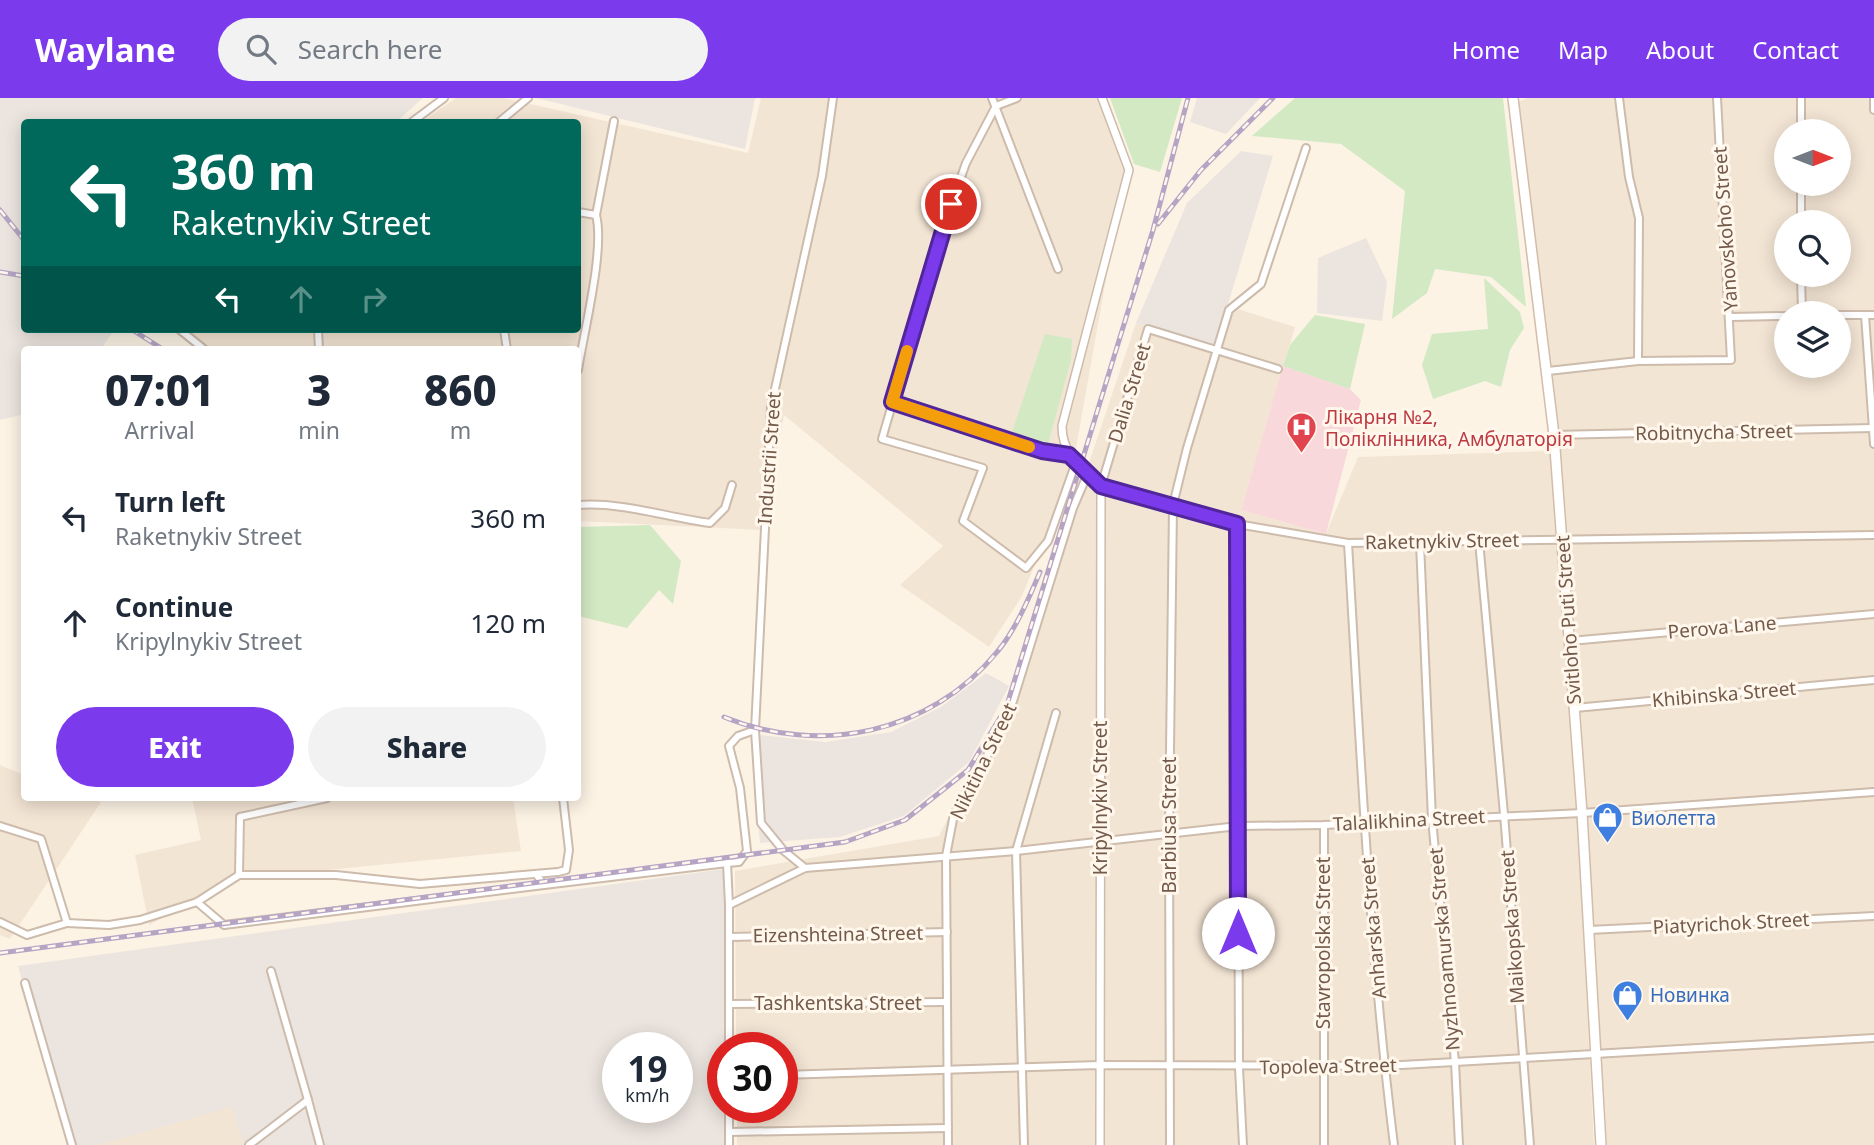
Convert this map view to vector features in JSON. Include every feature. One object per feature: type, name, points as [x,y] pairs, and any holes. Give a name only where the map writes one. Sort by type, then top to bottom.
[{"type":"main road","name":"Svitloho Puti Street","points":[[1513,98],[1554,435],[1582,813],[1601,1145]]},
{"type":"street","points":[[416,119],[444,98]]},
{"type":"street","points":[[503,119],[528,98]]},
{"type":"street","name":"Industrii Street","points":[[805,868],[783,850],[761,823],[755,730],[771,407],[821,176],[833,98]]},
{"type":"street","points":[[992,98],[1058,269]]},
{"type":"street","points":[[1017,98],[996,106],[966,163],[944,225],[882,439],[983,468],[963,521],[1026,568],[1048,541],[1076,462]]},
{"type":"street","points":[[1101,486],[1069,455],[1062,438],[1062,426],[1129,170],[1102,98]]},
{"type":"street","points":[[1548,370],[1638,361],[1639,218],[1629,177],[1619,98]]},
{"type":"street","name":"Yanovskoho Street","points":[[1638,361],[1731,360],[1717,98]]},
{"type":"street","points":[[1801,98],[1801,119]]},
{"type":"street","points":[[1874,98],[1874,110]]},
{"type":"street","points":[[581,351],[599,226],[596,215],[614,121]]},
{"type":"street","points":[[1173,505],[1229,310],[1261,284],[1306,148]]},
{"type":"street","points":[[581,212],[596,215]]},
{"type":"street","points":[[1851,315],[1874,315]]},
{"type":"street","points":[[1865,315],[1874,443]]},
{"type":"street","points":[[1730,317],[1774,316]]},
{"type":"street","name":"Dalia Street","points":[[1101,486],[1148,329],[1278,369]]},
{"type":"street","points":[[184,333],[200,346]]},
{"type":"street","points":[[892,402],[1042,451],[1069,455]]},
{"type":"street","name":"Robitnycha Street","points":[[1554,435],[1874,428]]},
{"type":"street","name":"Nikitina Street","points":[[948,1145],[946,856],[954,814],[986,758],[1013,701],[1073,508],[1088,473]]},
{"type":"street","points":[[581,505],[639,507],[666,517],[710,523],[725,508],[732,485]]},
{"type":"street","name":"Raketnykiv Street","points":[[1101,486],[1237,524],[1348,543],[1874,535]]},
{"type":"street","name":"Kripylnykiv Street","points":[[1100,1145],[1101,486]]},
{"type":"street","name":"Barbiusa Street","points":[[1170,1145],[1169,833],[1173,505]]},
{"type":"street","points":[[1237,524],[1239,1068],[1243,1145]]},
{"type":"street","name":"Maikopska Street","points":[[1479,541],[1530,1145]]},
{"type":"street","name":"Anharska Street","points":[[1348,543],[1364,821],[1384,1066],[1394,1145]]},
{"type":"street","name":"Nyzhnoamurska Street","points":[[1420,543],[1433,819],[1455,1062],[1459,1145]]},
{"type":"street","name":"Perova Lane","points":[[1570,641],[1874,614]]},
{"type":"street","name":"Khibinska Street","points":[[1575,708],[1874,680]]},
{"type":"street","points":[[1024,1145],[1016,851],[1056,713]]},
{"type":"street","points":[[197,902],[224,925],[739,862],[747,851],[740,788],[729,746],[738,736],[755,730]]},
{"type":"street","name":"Talalikhina Street","points":[[805,868],[1016,851],[1100,839],[1238,826],[1324,825],[1504,814],[1582,813],[1874,792]]},
{"type":"street","points":[[239,875],[240,817],[313,801]]},
{"type":"street","points":[[0,922],[27,935],[67,923],[109,925],[197,902],[239,875],[336,875],[420,884],[558,872],[568,866],[567,815],[564,801]]},
{"type":"street","name":"Stavropolska Street","points":[[1324,825],[1324,1145]]},
{"type":"street","points":[[0,826],[41,839],[67,923]]},
{"type":"street","points":[[727,863],[729,1032]]},
{"type":"street","points":[[729,905],[805,868]]},
{"type":"street","points":[[536,874],[544,885]]},
{"type":"street","name":"Piatyrichok Street","points":[[1588,930],[1874,916]]},
{"type":"street","name":"Eizenshteina Street","points":[[729,937],[947,932]]},
{"type":"street","points":[[271,971],[320,1145]]},
{"type":"street","points":[[25,983],[72,1145]]},
{"type":"street","name":"Tashkentska Street","points":[[729,1004],[947,1002]]},
{"type":"street","name":"Topoleva Street","points":[[798,1074],[1099,1065],[1239,1068],[1384,1066],[1874,1038]]},
{"type":"street","points":[[249,1145],[308,1100]]},
{"type":"street","points":[[729,1123],[729,1145]]},
{"type":"street","points":[[729,1132],[948,1128]]},
{"type":"shaded area","points":[[0,98],[423,98],[399,119],[21,119],[21,333],[112,333],[103,346],[21,346],[21,415],[0,420]]},
{"type":"shaded area","points":[[456,98],[503,98],[748,153],[761,98],[1106,98],[1127,161],[1071,476],[1022,596],[989,647],[900,585],[943,546],[784,415],[761,530],[581,521],[581,346],[195,346],[179,335],[177,333],[581,333],[581,119],[425,119]]},
{"type":"shaded area","points":[[536,98],[755,98],[745,149]]},
{"type":"shaded area","points":[[1197,98],[1260,98],[1226,134],[1190,122]]},
{"type":"shaded area","points":[[1527,98],[1874,98],[1874,1145],[1607,1145],[1579,700],[1558,429],[1518,102]]},
{"type":"shaded area","points":[[1241,151],[1273,156],[1215,347],[1136,323],[1187,203]]},
{"type":"shaded area","points":[[1366,238],[1387,282],[1382,321],[1317,313],[1318,258]]},
{"type":"shaded area","points":[[1228,306],[1295,327],[1241,510],[1326,534],[1358,457],[1550,451],[1577,805],[1594,1145],[737,1145],[737,1123],[798,1123],[798,1032],[736,1032],[735,871],[939,836],[1011,695],[1136,323],[1214,347]]},
{"type":"shaded area","name":"Лікарня №2, Поліклінника, Амбулаторія","points":[[1283,366],[1350,389],[1361,400],[1326,534],[1241,510]]},
{"type":"shaded area","points":[[986,673],[1009,686],[969,762],[904,816],[840,837],[760,843],[750,734],[825,742],[891,732],[941,707]]},
{"type":"shaded area","points":[[0,765],[21,774],[21,801],[101,802],[10,939],[0,935]]},
{"type":"shaded area","points":[[193,801],[513,801],[521,851],[237,879],[149,925],[135,855],[201,840]]},
{"type":"shaded area","points":[[724,869],[724,1032],[707,1032],[707,1123],[724,1123],[724,1145],[244,1145],[232,1107],[98,1145],[67,1145],[18,966]]},
{"type":"shaded area","points":[[210,990],[253,1145],[70,1145]]},
{"type":"green space","points":[[1110,98],[1182,98],[1160,172],[1134,164]]},
{"type":"green space","points":[[1295,98],[1503,98],[1526,307],[1491,277],[1435,269],[1427,293],[1392,319],[1405,191],[1341,144],[1252,136]]},
{"type":"green space","points":[[1484,278],[1520,312],[1524,328],[1510,350],[1501,387],[1485,381],[1433,399],[1422,365],[1432,334],[1488,329]]},
{"type":"green space","points":[[1315,315],[1365,324],[1350,389],[1283,366],[1290,345]]},
{"type":"green space","points":[[1045,334],[1072,339],[1071,360],[1047,448],[1011,435]]},
{"type":"green space","points":[[650,525],[681,561],[673,604],[659,590],[627,628],[581,617],[581,527]]},
{"type":"railway","points":[[0,953],[845,842],[905,820],[968,770],[1006,708],[1153,230],[1188,98]]},
{"type":"railway","points":[[1158,224],[1201,170],[1273,98]]},
{"type":"railway","points":[[0,210],[21,236]]},
{"type":"railway","points":[[0,272],[21,276]]},
{"type":"railway","points":[[137,333],[158,346]]},
{"type":"railway","points":[[724,717],[761,729],[798,735],[835,735],[871,730],[906,719],[940,702],[970,680],[997,652],[1016,624],[1040,572]]},
{"type":"slow traffic","points":[[907,351],[892,402],[1029,447]]},
{"type":"place","name":"Лікарня №2, Поліклінника, Амбулаторія","points":[[1302,455]]},
{"type":"place","name":"Виолетта","points":[[1608,845]]},
{"type":"place","name":"Новинка","points":[[1627,1022]]},
{"type":"route","points":[[951,204],[892,402],[1042,451],[1069,455],[1101,486],[1237,524],[1238,933]]}]
